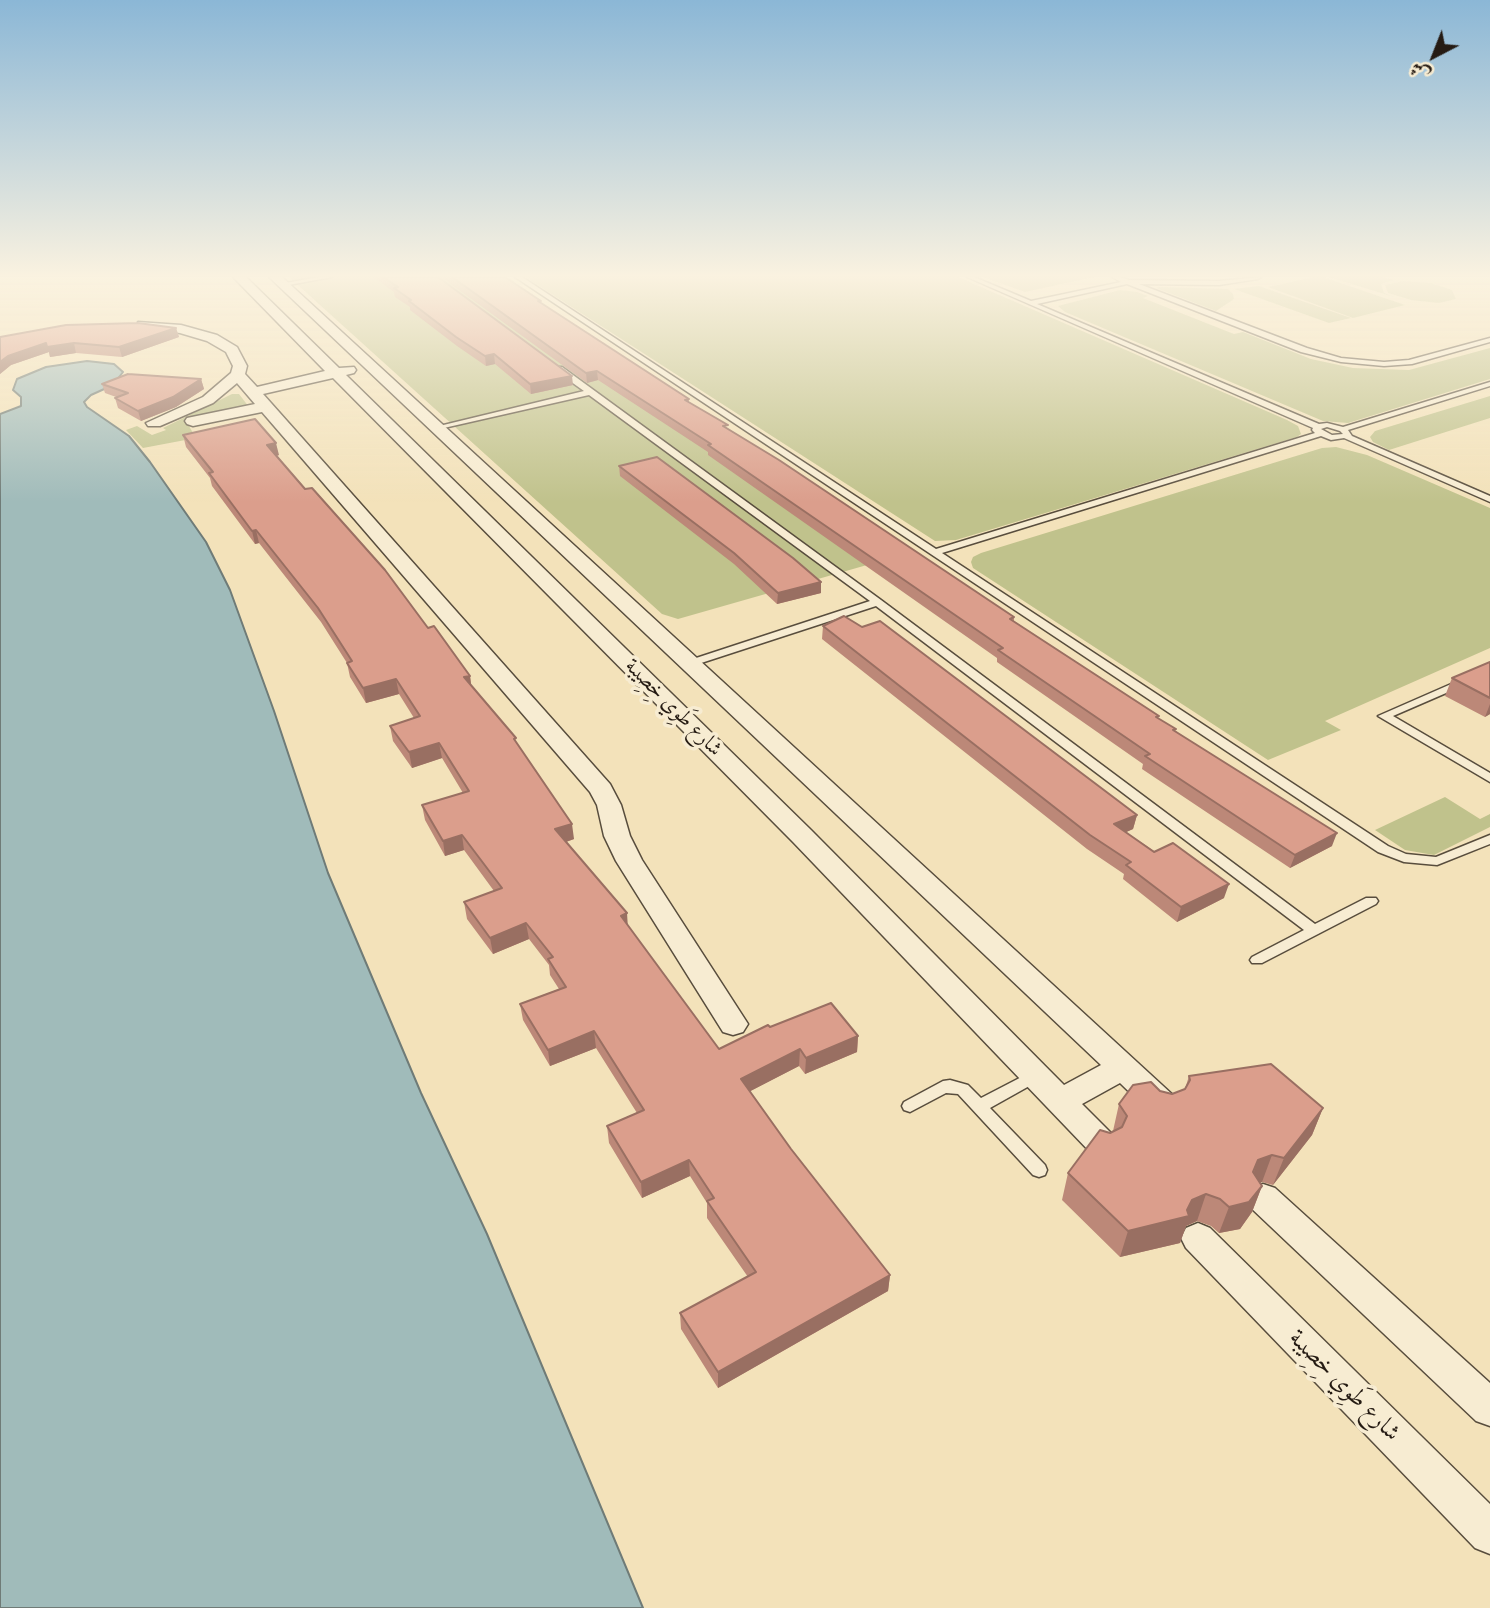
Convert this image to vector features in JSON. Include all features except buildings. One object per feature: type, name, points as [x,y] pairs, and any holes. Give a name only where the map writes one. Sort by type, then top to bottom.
[{"type":"street","points":[[233,352],[252,389],[601,789],[610,805],[617,836],[629,861],[733,1024]]},
{"type":"street","name":"شارع طَوِي خِصِيبة","points":[[315,352],[802,836],[1102,1144]]},
{"type":"street","name":"شارع طَوِي خِصِيبة","points":[[354,352],[1164,1106]]},
{"type":"street","points":[[154,423],[208,400],[365,362]]},
{"type":"street","points":[[193,421],[252,389]]},
{"type":"street","points":[[1060,1101],[1122,1068]]},
{"type":"street","points":[[1263,1198],[1490,1408]]},
{"type":"street","name":"شارع طَوِي خِصِيبة","points":[[1198,1238],[1490,1533]]},
{"type":"lane","points":[[633,352],[1383,849],[1404,858],[1437,861],[1490,839]]},
{"type":"lane","points":[[1141,352],[1319,431],[1345,433],[1490,499]]},
{"type":"lane","points":[[1312,352],[1341,360],[1370,363],[1409,362],[1446,352]]},
{"type":"lane","points":[[546,359],[877,602],[1314,931]]},
{"type":"lane","points":[[1345,433],[1490,384]]},
{"type":"lane","points":[[435,428],[590,392]]},
{"type":"lane","points":[[935,552],[1319,431]]},
{"type":"lane","points":[[691,663],[877,602]]},
{"type":"lane","points":[[1487,773],[1384,716],[1490,670]]},
{"type":"lane","points":[[1257,960],[1371,901]]},
{"type":"lane","points":[[980,1106],[1035,1076]]},
{"type":"lane","points":[[910,1106],[950,1086],[963,1089],[1039,1170]]},
{"type":"green space","points":[[372,352],[615,352],[854,513],[867,565],[678,619],[662,614]]},
{"type":"green space","points":[[642,352],[1131,352],[1287,420],[1298,426],[1301,434],[956,540],[935,541]]},
{"type":"green space","points":[[1160,352],[1293,352],[1311,359],[1353,368],[1409,370],[1475,352],[1490,352],[1490,379],[1348,423],[1323,421]]},
{"type":"green space","points":[[232,394],[239,394],[249,407],[186,421],[196,438],[143,448],[126,430],[137,426],[152,435]]},
{"type":"green space","points":[[1490,396],[1490,418],[1389,450],[1373,442],[1370,437],[1375,431]]},
{"type":"green space","points":[[1336,447],[1367,455],[1490,508],[1490,648],[1325,721],[1341,730],[1268,760],[973,568],[971,562],[973,557],[981,553],[1322,448]]},
{"type":"green space","points":[[1445,797],[1480,819],[1490,814],[1490,827],[1434,855],[1405,850],[1375,830]]},
{"type":"water","points":[[87,361],[114,364],[123,372],[113,385],[91,395],[84,402],[87,407],[129,436],[150,462],[206,542],[230,590],[328,873],[421,1093],[487,1234],[643,1608],[0,1608],[0,414],[21,406],[21,397],[13,390],[17,379],[46,367]]}]
